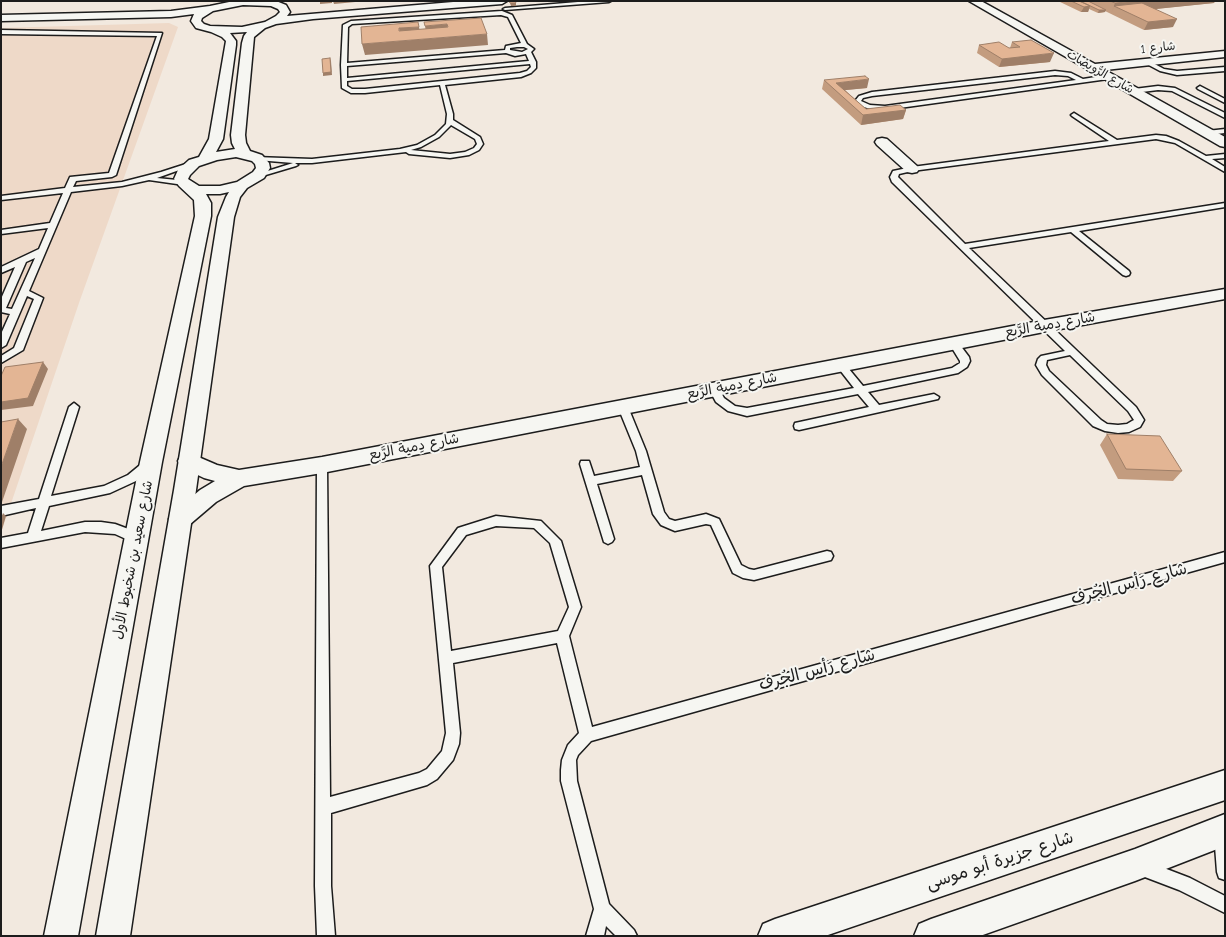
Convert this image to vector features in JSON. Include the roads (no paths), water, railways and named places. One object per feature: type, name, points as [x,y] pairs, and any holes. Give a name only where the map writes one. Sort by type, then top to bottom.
[{"type":"street","points":[[1,18],[171,14],[243,2],[263,2],[302,11],[319,11],[448,1]]},
{"type":"street","name":"شارع الرُّويضات","points":[[974,1],[1225,143]]},
{"type":"street","points":[[196,21],[198,16],[219,5]]},
{"type":"street","points":[[1,24],[166,19],[196,21],[204,28],[215,30],[238,30],[261,26],[275,21],[309,16],[504,6]]},
{"type":"street","points":[[275,21],[283,15],[284,10],[282,7]]},
{"type":"street","points":[[113,936],[190,461],[226,217],[230,204],[250,180],[263,168],[262,163],[251,156],[239,143],[238,135],[247,43],[249,36],[261,26]]},
{"type":"street","points":[[215,30],[229,38],[230,45],[216,139],[200,161],[183,174],[181,179],[187,186],[209,191],[220,190],[250,180]]},
{"type":"street","name":"شارع 1","points":[[1094,68],[1225,54]]},
{"type":"street","points":[[882,142],[912,169]]},
{"type":"street","points":[[200,161],[226,154],[251,156]]},
{"type":"street","name":"شارع سعيد بن شخبوط الأول","points":[[61,936],[151,462],[203,216],[203,204],[201,198],[187,186]]},
{"type":"street","name":"شارع دِمية الرَّبع","points":[[180,519],[208,496],[239,478],[322,465],[1044,326],[1225,294]]},
{"type":"street","name":"شارع دِمية الرَّبع","points":[[190,461],[212,472],[239,478]]},
{"type":"street","name":"شارع جزيرة أبو موسى","points":[[775,936],[1225,785]]},
{"type":"street","points":[[931,936],[1135,865],[1224,830]]},
{"type":"lane","points":[[504,6],[512,18],[525,45],[530,48],[528,52],[533,62],[534,67],[532,70],[521,75],[358,91],[346,89],[344,87],[345,26],[351,23],[494,12],[504,6],[609,1]]},
{"type":"lane","points":[[1,32],[160,34],[112,175],[73,179],[1,345]]},
{"type":"lane","points":[[507,51],[507,48],[510,46],[525,45]]},
{"type":"lane","points":[[344,65],[507,51],[514,54],[528,52]]},
{"type":"lane","points":[[344,80],[533,62]]},
{"type":"lane","points":[[1147,62],[1162,70],[1177,73],[1225,69]]},
{"type":"lane","points":[[1081,80],[1069,74],[1055,73],[872,94],[861,97],[858,101],[868,107],[885,108],[1108,77]]},
{"type":"lane","points":[[251,156],[284,161],[312,161],[400,151],[419,146],[429,142],[445,130],[449,121],[450,114],[442,83]]},
{"type":"lane","points":[[1134,91],[1158,88],[1173,89],[1225,116]]},
{"type":"lane","points":[[1200,88],[1225,102]]},
{"type":"lane","points":[[1074,115],[1115,142]]},
{"type":"lane","points":[[400,151],[450,156],[467,154],[477,149],[480,144],[478,138],[449,121]]},
{"type":"lane","points":[[1207,133],[1225,130]]},
{"type":"lane","points":[[1072,352],[1044,358],[1041,361],[1041,365],[1045,373],[1097,423],[1106,427],[1118,429],[1129,428],[1136,424],[1139,420],[1132,409],[963,247],[894,177],[898,172],[1161,137],[1177,142],[1225,170]]},
{"type":"lane","points":[[1205,158],[1225,156]]},
{"type":"lane","points":[[1,198],[122,184],[146,179],[200,161]]},
{"type":"lane","points":[[250,180],[312,161]]},
{"type":"lane","points":[[146,179],[187,186]]},
{"type":"lane","points":[[963,247],[1225,205]]},
{"type":"lane","points":[[1,232],[54,225]]},
{"type":"lane","points":[[1073,230],[1126,273]]},
{"type":"lane","points":[[1,270],[43,250]]},
{"type":"lane","points":[[15,313],[1,309],[22,261]]},
{"type":"lane","points":[[1,360],[18,350],[39,298],[24,292]]},
{"type":"lane","points":[[714,389],[725,405],[732,409],[747,412],[862,390],[960,368],[964,365],[964,357],[954,344]]},
{"type":"lane","points":[[841,365],[877,410]]},
{"type":"lane","points":[[799,426],[934,397]]},
{"type":"lane","points":[[33,537],[74,407]]},
{"type":"lane","points":[[623,407],[641,451],[661,518],[675,526],[706,519],[714,522],[734,564],[741,572],[754,575],[827,556]]},
{"type":"lane","points":[[1,511],[106,490],[132,478],[151,462]]},
{"type":"lane","points":[[585,464],[608,539]]},
{"type":"lane","points":[[322,465],[323,886],[326,936]]},
{"type":"lane","points":[[590,481],[646,470]]},
{"type":"lane","points":[[323,807],[422,780],[432,774],[441,765],[450,750],[453,733],[436,566],[462,531],[496,521],[537,524],[555,541],[575,607],[562,636],[587,735],[573,750],[569,760],[568,770],[569,781],[602,909],[595,936]]},
{"type":"lane","points":[[1,544],[86,527],[101,527],[121,531],[137,539]]},
{"type":"lane","name":"شارع رَأس الجُرف","points":[[587,735],[1225,557]]},
{"type":"lane","points":[[446,658],[562,636]]},
{"type":"lane","points":[[1224,830],[1225,872]]},
{"type":"lane","points":[[1135,865],[1184,884],[1225,905]]},
{"type":"lane","points":[[602,909],[628,936]]}]
